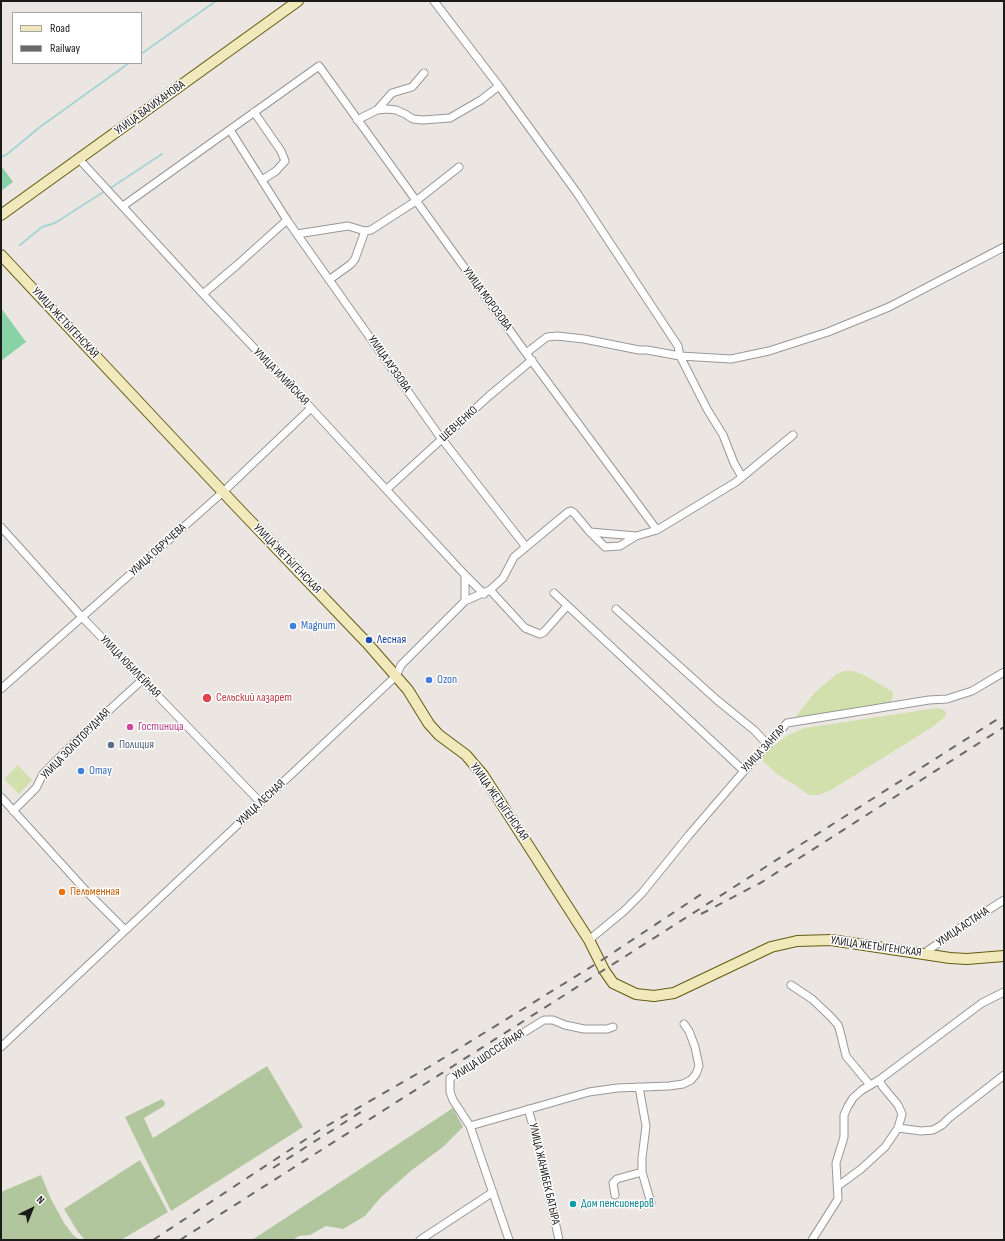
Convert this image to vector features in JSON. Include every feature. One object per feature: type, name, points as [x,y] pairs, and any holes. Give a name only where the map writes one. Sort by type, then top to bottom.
[{"type":"main road","name":"УЛИЦА ВАЛИХАНОВА","points":[[1,215],[298,1]]},
{"type":"main road","name":"УЛИЦА ЖЕТЫГЕНСКАЯ","points":[[1,255],[367,643],[408,690],[429,724],[439,735],[466,755],[483,775],[589,940],[604,970],[613,983],[636,994],[654,996],[674,993],[771,947],[796,941],[832,940],[950,958],[967,959],[1004,956]]},
{"type":"street","points":[[434,1],[500,86],[592,216],[678,346],[680,356],[707,409],[723,435],[734,463],[742,477]]},
{"type":"street","name":"УЛИЦА МОРОЗОВА","points":[[254,112],[319,66],[526,353],[657,530]]},
{"type":"street","points":[[357,120],[377,110],[392,94],[412,87],[424,73]]},
{"type":"street","points":[[377,110],[396,110],[406,114],[412,119],[423,120],[450,118],[481,100],[500,86]]},
{"type":"street","points":[[123,206],[254,112],[281,151],[284,161],[276,171],[262,180]]},
{"type":"street","name":"УЛИЦА АУЭЗОВА","points":[[230,130],[287,220],[329,280],[442,439],[526,547]]},
{"type":"street","name":"УЛИЦА ИЛИЙСКАЯ","points":[[80,159],[203,294],[387,489],[465,575],[487,592],[525,628],[540,634],[544,632],[567,606]]},
{"type":"street","points":[[297,234],[348,226],[365,231],[371,230],[416,201],[459,167]]},
{"type":"street","points":[[203,294],[287,220]]},
{"type":"street","points":[[329,280],[351,264],[355,259],[365,231]]},
{"type":"street","points":[[526,353],[547,337],[557,336],[584,339],[639,350],[680,356],[731,359],[769,350],[822,334],[889,307],[1004,247]]},
{"type":"street","name":"ШЕВЧЕНКО","points":[[387,489],[489,396],[532,360]]},
{"type":"street","name":"УЛИЦА ОБРУЧЕВА","points":[[1,689],[223,492],[311,408]]},
{"type":"street","points":[[526,547],[569,512],[574,513],[589,532],[605,547],[620,546],[636,536],[657,530],[742,477],[794,435]]},
{"type":"street","name":"УЛИЦА ЮБИЛЕЙНАЯ","points":[[1,527],[82,617],[261,803]]},
{"type":"street","points":[[589,532],[636,536]]},
{"type":"street","name":"УЛИЦА ЛЕСНАЯ","points":[[1,1047],[396,676],[401,664],[465,601],[487,592],[504,578],[514,557],[526,547]]},
{"type":"street","points":[[465,575],[465,601]]},
{"type":"street","points":[[554,593],[744,771]]},
{"type":"street","points":[[616,609],[717,700],[754,730],[768,745]]},
{"type":"street","name":"УЛИЦА ЗАНГАР","points":[[589,940],[624,911],[642,893],[689,835],[787,724],[929,700],[947,699],[972,691],[1004,672]]},
{"type":"street","name":"УЛИЦА ЗОЛОТОРУДНАЯ","points":[[14,811],[36,788],[43,774],[142,680]]},
{"type":"street","points":[[1,797],[87,892],[125,930]]},
{"type":"street","name":"УЛИЦА АСТАНА","points":[[923,954],[1004,900]]},
{"type":"street","points":[[791,984],[812,999],[835,1021],[840,1032],[846,1056],[870,1084]]},
{"type":"street","points":[[812,1240],[838,1198],[836,1163],[844,1136],[844,1114],[853,1098],[982,1003],[1004,992]]},
{"type":"street","name":"УЛИЦА ШОССЕЙНАЯ","points":[[470,1126],[453,1100],[450,1092],[450,1078],[544,1020],[553,1020],[564,1025],[584,1029],[607,1029],[613,1027]]},
{"type":"street","points":[[509,1240],[470,1126],[589,1092],[617,1088],[669,1086],[682,1084],[691,1080],[696,1074],[699,1066],[695,1047],[689,1031],[684,1024]]},
{"type":"street","points":[[898,1128],[921,1131],[933,1130],[942,1125],[1004,1075]]},
{"type":"street","points":[[838,1186],[861,1169],[885,1147],[898,1128],[902,1114],[898,1105],[879,1080]]},
{"type":"street","points":[[639,1087],[646,1126],[642,1158],[642,1172],[651,1203]]},
{"type":"street","name":"УЛИЦА ЖАНИБЕК БАТЫРА","points":[[528,1109],[538,1142],[559,1240]]},
{"type":"street","points":[[615,1195],[612,1183],[616,1179],[642,1172]]},
{"type":"street","points":[[420,1240],[493,1192]]},
{"type":"green space","points":[[2,167],[13,182],[1,191],[1,168]]},
{"type":"green space","points":[[1,308],[26,342],[1,361]]},
{"type":"green space","points":[[844,671],[853,671],[862,674],[892,691],[893,694],[891,702],[888,705],[795,718],[815,692],[837,674]]},
{"type":"green space","points":[[937,708],[944,710],[946,714],[945,717],[931,728],[831,790],[818,795],[809,795],[777,774],[761,759],[770,749],[788,735],[805,728]]},
{"type":"green space","points":[[18,765],[32,780],[19,794],[4,779]]},
{"type":"green space","points":[[267,1066],[303,1127],[171,1211],[125,1117],[162,1099],[165,1103],[164,1106],[144,1118],[153,1138]]},
{"type":"green space","points":[[453,1108],[463,1127],[443,1147],[412,1170],[380,1198],[365,1216],[343,1229],[326,1226],[310,1235],[299,1236],[292,1240],[252,1240]]},
{"type":"green space","points":[[140,1160],[168,1212],[121,1240],[85,1240],[78,1232],[64,1209]]},
{"type":"green space","points":[[41,1175],[51,1199],[64,1223],[73,1235],[80,1240],[1,1240],[1,1192]]},
{"type":"waterway","points":[[142,53],[216,1]]},
{"type":"waterway","points":[[1,157],[6,155],[40,127],[128,64]]},
{"type":"waterway","points":[[109,189],[162,154]]},
{"type":"waterway","points":[[20,245],[42,227],[55,223],[105,191]]},
{"type":"railway","points":[[180,1240],[1004,715]]},
{"type":"railway","points":[[701,914],[762,882],[1004,727]]},
{"type":"railway","points":[[153,1240],[323,1128],[429,1067],[599,962],[706,891]]},
{"type":"railway","points":[[273,1168],[364,1110]]},
{"type":"place","name":"Magnum","points":[[293,626]]},
{"type":"place","name":"Лесная","points":[[369,640]]},
{"type":"place","name":"Ozon","points":[[429,680]]},
{"type":"place","name":"Сельский лазарет","points":[[207,698]]},
{"type":"place","name":"Гостиница","points":[[130,727]]},
{"type":"place","name":"Полиция","points":[[111,745]]},
{"type":"place","name":"Отау","points":[[81,771]]},
{"type":"place","name":"Пельменная","points":[[62,892]]},
{"type":"place","name":"Дом пенсионеров","points":[[573,1204]]}]
